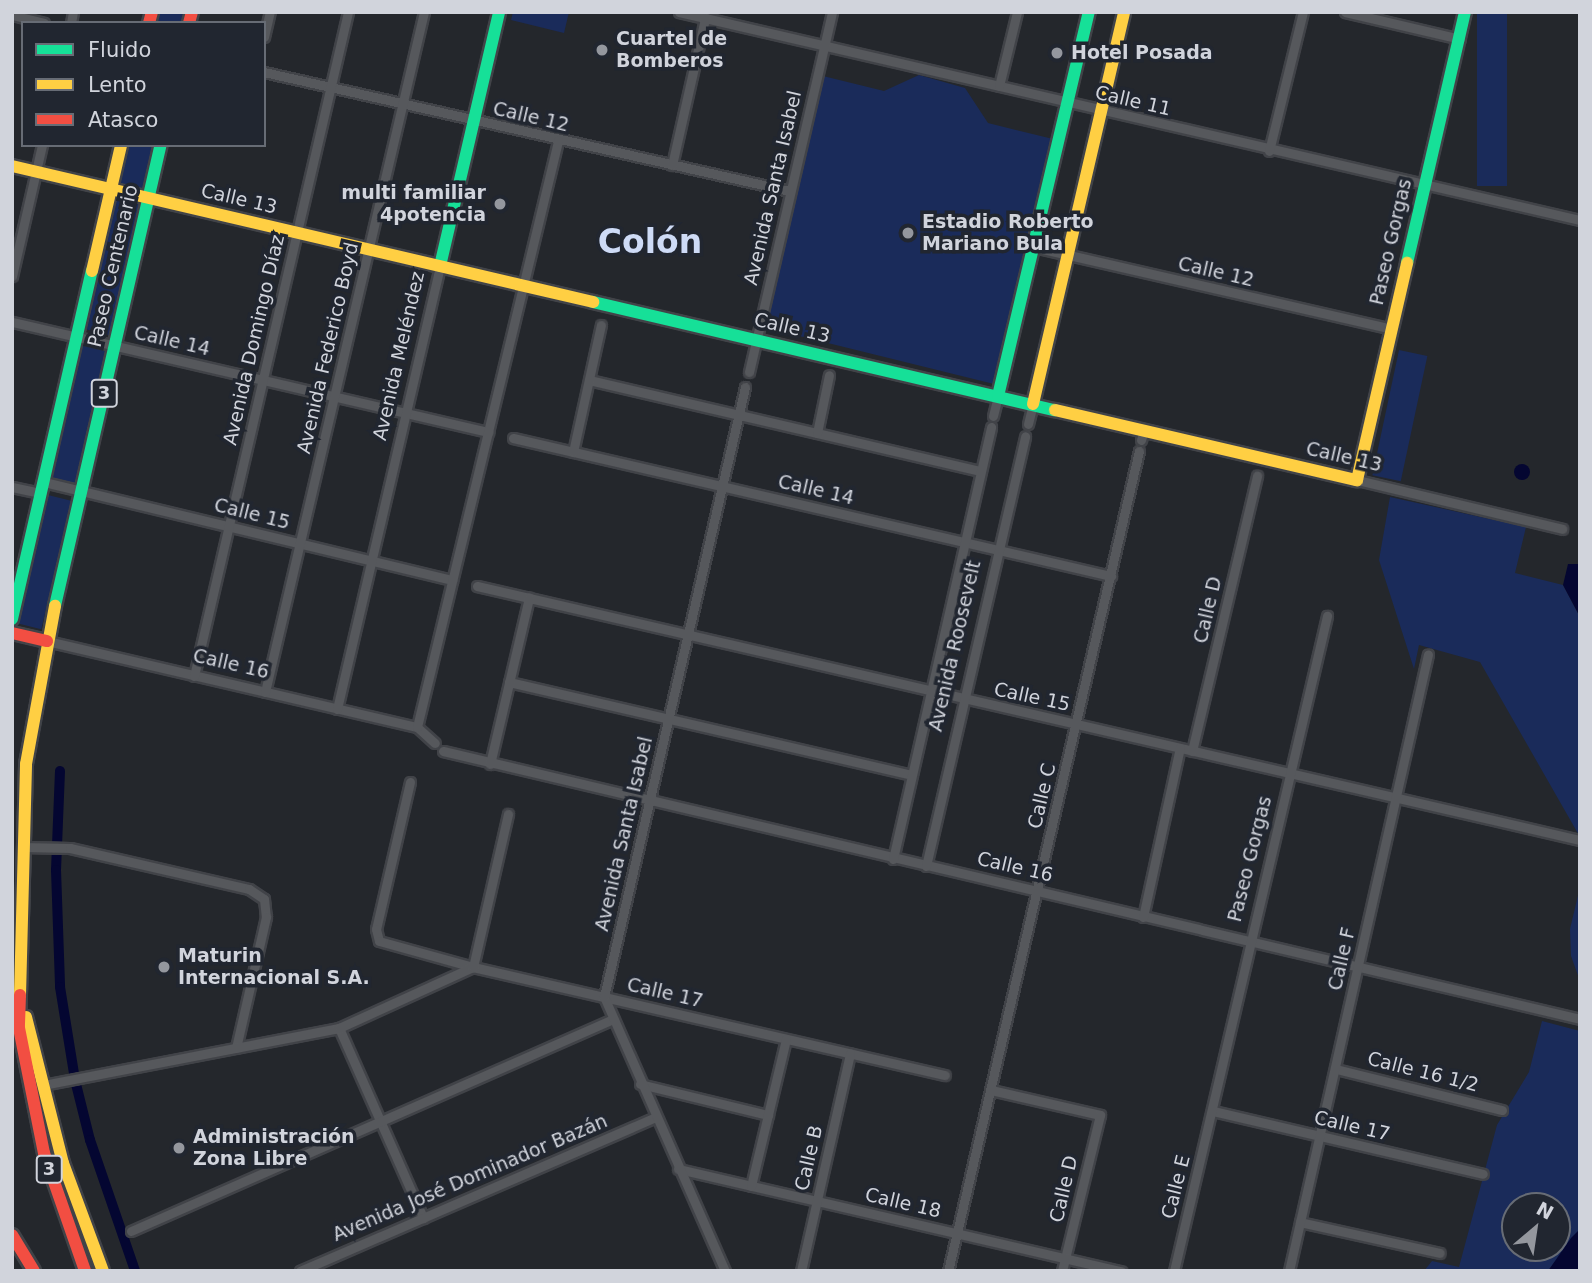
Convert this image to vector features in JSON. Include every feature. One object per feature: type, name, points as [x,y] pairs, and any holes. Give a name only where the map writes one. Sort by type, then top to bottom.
[{"type":"main road","name":"Avenida Meléndez","points":[[440,266],[499,12]]},
{"type":"main road","points":[[998,396],[1090,12]]},
{"type":"main road","points":[[1033,404],[1124,12]]},
{"type":"main road","name":"Paseo Gorgas","points":[[1357,480],[1465,12]]},
{"type":"main road","name":"Paseo Centenario","points":[[12,619],[121,147]]},
{"type":"main road","name":"Paseo Centenario","points":[[47,641],[161,147]]},
{"type":"main road","name":"Calle 13","points":[[12,166],[1033,404],[1259,467],[1357,480]]},
{"type":"main road","name":"Calle 16","points":[[12,633],[47,641]]},
{"type":"main road","name":"3","points":[[47,641],[32,710],[22,847],[19,989],[24,1064],[44,1153],[85,1271]]},
{"type":"main road","points":[[12,928],[20,906]]},
{"type":"main road","points":[[19,989],[63,1163],[103,1271]]},
{"type":"main road","points":[[12,1235],[34,1271]]},
{"type":"street","name":"Avenida Domingo Díaz","points":[[194,676],[348,12]]},
{"type":"street","name":"Avenida Federico Boyd","points":[[265,692],[424,12]]},
{"type":"street","name":"Calle 11","points":[[679,12],[1580,220]]},
{"type":"street","name":"Avenida Santa Isabel","points":[[749,372],[832,12]]},
{"type":"street","points":[[999,86],[1017,12]]},
{"type":"street","points":[[1269,150],[1303,12]]},
{"type":"street","points":[[1345,12],[1460,39]]},
{"type":"street","points":[[12,15],[36,21]]},
{"type":"street","points":[[672,165],[705,18]]},
{"type":"street","name":"Calle 12","points":[[266,73],[558,141],[790,191]]},
{"type":"street","points":[[416,727],[558,141]]},
{"type":"street","points":[[12,276],[42,147]]},
{"type":"street","name":"Calle 12","points":[[1034,247],[1391,329]]},
{"type":"street","name":"Avenida Meléndez","points":[[337,709],[440,266]]},
{"type":"street","name":"Calle 14","points":[[12,322],[488,432]]},
{"type":"street","points":[[573,452],[601,325]]},
{"type":"street","points":[[817,433],[829,375]]},
{"type":"street","points":[[589,380],[980,471]]},
{"type":"street","name":"Avenida Santa Isabel","points":[[604,997],[745,387]]},
{"type":"street","points":[[993,416],[998,396]]},
{"type":"street","points":[[1028,425],[1033,404]]},
{"type":"street","name":"Avenida Roosevelt","points":[[893,859],[991,428]]},
{"type":"street","name":"Avenida Roosevelt","points":[[926,866],[996,551],[1025,436]]},
{"type":"street","name":"Calle 14","points":[[513,438],[1111,576]]},
{"type":"street","name":"Calle C","points":[[948,1271],[1139,451]]},
{"type":"street","name":"Calle D","points":[[1192,751],[1259,467]]},
{"type":"street","name":"Calle 13","points":[[1357,480],[1562,529]]},
{"type":"street","name":"Calle 15","points":[[12,487],[81,491],[452,580]]},
{"type":"street","name":"Calle 15","points":[[477,586],[1580,840]]},
{"type":"street","points":[[491,764],[529,598]]},
{"type":"street","name":"Paseo Gorgas","points":[[1213,1111],[1327,616]]},
{"type":"street","name":"Calle 16","points":[[47,641],[416,727],[435,743]]},
{"type":"street","name":"Calle F","points":[[1289,1271],[1317,1136],[1336,1069],[1429,654]]},
{"type":"street","points":[[509,682],[911,775]]},
{"type":"street","points":[[1143,917],[1181,748]]},
{"type":"street","name":"Calle 16","points":[[443,751],[650,802],[1580,1019]]},
{"type":"street","name":"Calle 17","points":[[410,782],[376,929],[379,941],[473,967],[946,1075]]},
{"type":"street","points":[[43,1085],[339,1028],[473,967],[508,814]]},
{"type":"street","points":[[22,847],[70,848],[249,889],[264,899],[266,917],[236,1048]]},
{"type":"street","points":[[604,997],[654,1118],[725,1271]]},
{"type":"street","points":[[131,1231],[613,1019]]},
{"type":"street","points":[[339,1028],[423,1218]]},
{"type":"street","points":[[751,1186],[786,1039]]},
{"type":"street","name":"Calle B","points":[[801,1271],[850,1053]]},
{"type":"street","name":"Calle 16 1/2","points":[[1336,1069],[1502,1110]]},
{"type":"street","points":[[640,1084],[768,1115]]},
{"type":"street","name":"Calle D","points":[[991,1090],[1100,1115],[1062,1271]]},
{"type":"street","name":"Calle 17","points":[[1213,1111],[1483,1174]]},
{"type":"street","name":"Calle E","points":[[1174,1271],[1213,1111]]},
{"type":"street","name":"Avenida José Dominador Bazán","points":[[300,1271],[654,1118]]},
{"type":"street","name":"Calle 18","points":[[678,1169],[1121,1271]]},
{"type":"street","points":[[1300,1222],[1440,1253]]},
{"type":"shaded area","points":[[156,12],[186,12],[184,21],[154,21]]},
{"type":"shaded area","points":[[513,12],[569,12],[564,33],[511,20]]},
{"type":"shaded area","points":[[1477,12],[1507,12],[1507,186],[1477,186]]},
{"type":"shaded area","name":"Estadio Roberto Mariano Bula","points":[[919,75],[965,88],[988,123],[1053,139],[994,384],[763,327],[823,76],[884,91]]},
{"type":"shaded area","points":[[126,147],[156,147],[146,190],[117,184]]},
{"type":"shaded area","points":[[113,198],[142,205],[110,335],[81,328]]},
{"type":"shaded area","points":[[80,344],[109,351],[76,484],[47,477]]},
{"type":"shaded area","points":[[1399,350],[1427,356],[1401,481],[1372,475]]},
{"type":"shaded area","points":[[1519,464],[1525,464],[1530,472],[1528,478],[1519,480],[1514,475],[1514,469]]},
{"type":"shaded area","points":[[44,494],[73,501],[41,629],[12,622]]},
{"type":"shaded area","points":[[1390,497],[1526,527],[1515,573],[1563,585],[1580,617],[1580,837],[1480,662],[1419,645],[1414,669],[1379,560]]},
{"type":"shaded area","points":[[1568,564],[1580,564],[1580,617],[1563,585]]},
{"type":"shaded area","points":[[1580,887],[1580,981],[1571,956],[1570,929]]},
{"type":"shaded area","points":[[1542,1021],[1580,1031],[1580,1229],[1571,1241],[1571,1192],[1501,1192],[1501,1262],[1555,1262],[1548,1271],[1424,1271],[1432,1261],[1459,1267],[1497,1125],[1529,1072]]},
{"type":"shaded area","points":[[1580,1229],[1580,1271],[1548,1271],[1554,1262],[1571,1262],[1571,1238]]},
{"type":"waterway","points":[[60,771],[56,870],[60,987],[75,1080],[90,1140],[135,1271]]},
{"type":"traffic: fast","points":[[440,266],[499,12]]},
{"type":"traffic: fast","points":[[998,396],[1089,12]]},
{"type":"traffic: fast","points":[[1407,263],[1465,12]]},
{"type":"traffic: fast","points":[[55,606],[161,147]]},
{"type":"traffic: fast","points":[[12,619],[92,271]]},
{"type":"traffic: fast","points":[[593,302],[1055,410]]},
{"type":"traffic: slow","points":[[1033,404],[1124,12]]},
{"type":"traffic: slow","points":[[92,271],[121,147]]},
{"type":"traffic: slow","points":[[12,166],[593,302]]},
{"type":"traffic: slow","points":[[1055,410],[1357,480],[1407,263]]},
{"type":"traffic: slow","points":[[20,995],[26,764],[55,606]]},
{"type":"traffic: slow","points":[[26,1017],[63,1163],[103,1271]]},
{"type":"traffic: jam","points":[[150,21],[152,12]]},
{"type":"traffic: jam","points":[[190,21],[192,12]]},
{"type":"traffic: jam","points":[[12,633],[47,641]]},
{"type":"traffic: jam","points":[[20,995],[19,1028],[44,1153],[85,1271]]},
{"type":"traffic: jam","points":[[12,1235],[34,1271]]},
{"type":"place","name":"Cuartel de Bomberos","points":[[602,50]]},
{"type":"place","name":"Hotel Posada","points":[[1057,53]]},
{"type":"place","name":"multi familiar 4potencia","points":[[500,204]]},
{"type":"place","name":"Estadio Roberto Mariano Bula","points":[[908,233]]},
{"type":"place","name":"Maturin Internacional S.A.","points":[[164,967]]},
{"type":"place","name":"Administración Zona Libre","points":[[179,1148]]},
{"type":"district","name":"Colón","points":[[650,242]]}]
